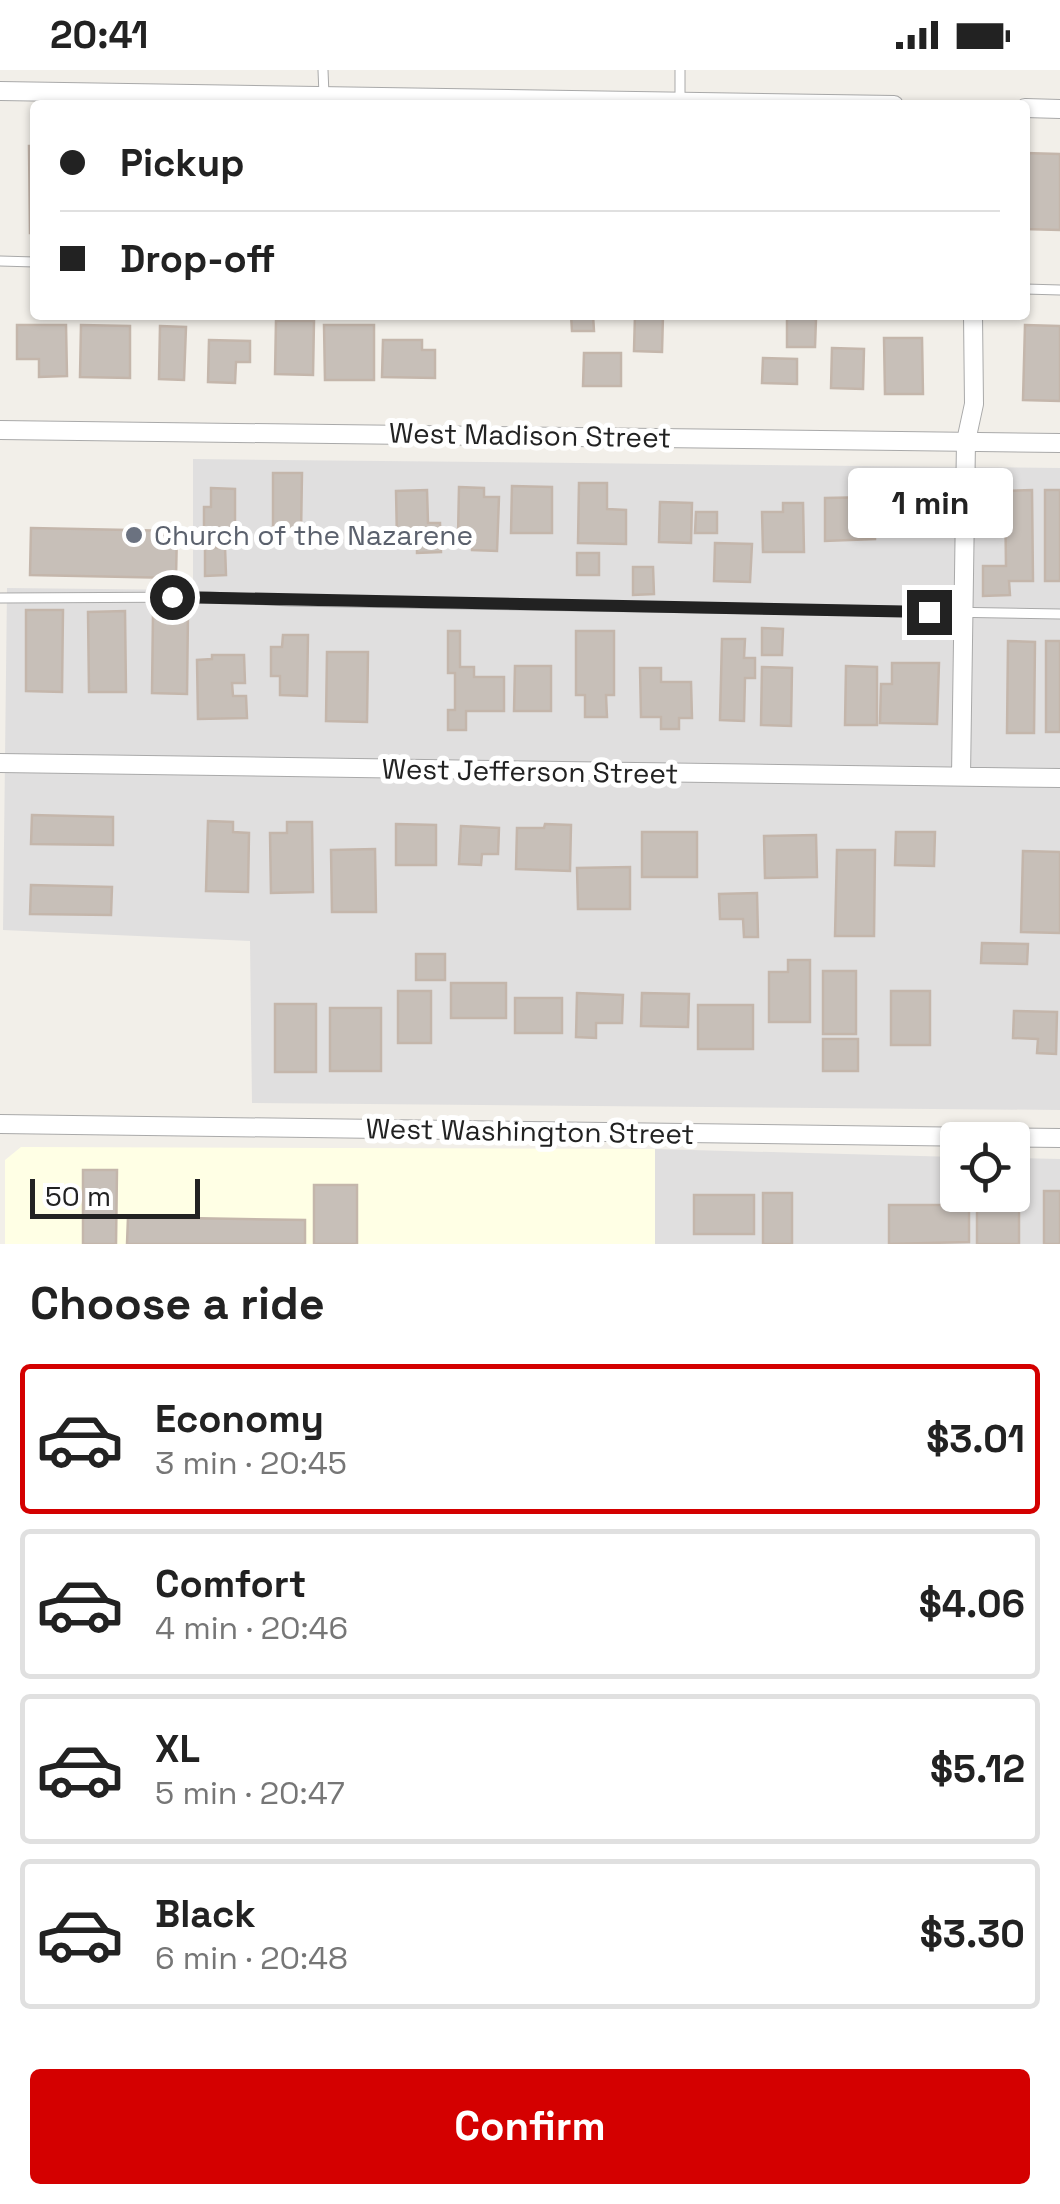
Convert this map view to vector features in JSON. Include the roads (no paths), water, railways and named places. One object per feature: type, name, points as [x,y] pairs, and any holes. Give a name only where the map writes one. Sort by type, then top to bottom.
[{"type":"street","points":[[0,91],[716,100]]},
{"type":"street","points":[[1030,108],[1060,109]]},
{"type":"street","points":[[960,776],[966,441],[974,404],[973,320]]},
{"type":"street","name":"West Madison Street","points":[[0,430],[1060,443]]},
{"type":"street","name":"West Jefferson Street","points":[[0,764],[1060,778]]},
{"type":"street","name":"West Washington Street","points":[[0,1124],[1060,1138]]},
{"type":"lane","points":[[323,70],[324,94]]},
{"type":"lane","points":[[680,70],[680,99]]},
{"type":"lane","points":[[0,261],[30,262]]},
{"type":"lane","points":[[1030,289],[1060,290]]},
{"type":"lane","points":[[0,598],[209,597],[1060,614]]},
{"type":"place","name":"Church of the Nazarene","points":[[134,535]]}]
